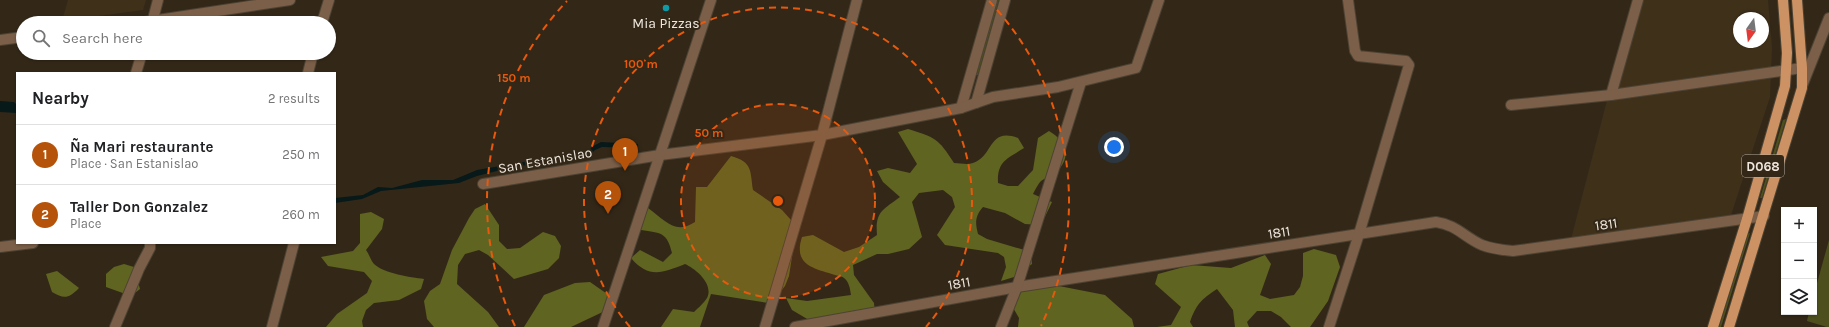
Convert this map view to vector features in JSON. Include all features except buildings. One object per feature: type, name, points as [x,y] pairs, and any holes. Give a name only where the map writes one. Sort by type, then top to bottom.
[{"type":"main road","name":"D068","points":[[1713,327],[1747,219],[1785,86],[1787,69],[1783,0]]},
{"type":"main road","name":"D068","points":[[1729,327],[1802,88],[1797,0]]},
{"type":"street","points":[[154,16],[158,0]]},
{"type":"street","points":[[190,16],[290,0]]},
{"type":"street","points":[[324,16],[329,0]]},
{"type":"street","points":[[603,327],[711,0]]},
{"type":"street","points":[[765,327],[822,135],[857,0]]},
{"type":"street","points":[[961,108],[992,0]]},
{"type":"street","points":[[976,103],[1005,0]]},
{"type":"street","name":"San Estanislao","points":[[483,184],[660,155],[822,135],[961,108],[993,97],[1058,87],[1136,68],[1159,0]]},
{"type":"street","points":[[1329,327],[1359,234],[1409,65],[1406,61],[1358,56],[1355,51],[1348,0]]},
{"type":"street","points":[[1611,95],[1638,0]]},
{"type":"street","points":[[1802,88],[1829,18]]},
{"type":"street","points":[[0,40],[16,38]]},
{"type":"street","points":[[136,72],[140,60]]},
{"type":"street","points":[[308,72],[311,60]]},
{"type":"street","points":[[1511,105],[1611,95],[1802,68]]},
{"type":"street","points":[[1001,327],[1017,287],[1081,82]]},
{"type":"street","name":"1811","points":[[794,327],[842,323],[1017,287],[1436,222],[1448,224],[1481,244],[1497,250],[1513,251],[1764,216]]},
{"type":"street","points":[[0,247],[25,244]]},
{"type":"street","points":[[115,327],[139,269],[150,248],[150,244]]},
{"type":"street","points":[[272,327],[294,244]]},
{"type":"shaded area","points":[[68,0],[146,0],[143,10],[99,16],[63,16]]},
{"type":"shaded area","points":[[1633,0],[1768,0],[1772,47],[1770,97],[1731,215],[1569,247]]},
{"type":"shaded area","points":[[0,101],[14,102],[16,104],[16,113],[0,112]]},
{"type":"shaded area","points":[[601,142],[638,144],[637,148],[602,147],[595,150],[587,158],[513,167],[477,176],[459,183],[381,191],[362,199],[336,203],[336,198],[363,195],[378,187],[392,188],[422,180],[453,180],[477,170],[529,161],[586,154],[593,146]]},
{"type":"green space","points":[[996,0],[999,0],[978,75],[975,75]]},
{"type":"green space","points":[[1786,119],[1762,198],[1760,198],[1783,120]]},
{"type":"green space","points":[[908,129],[936,140],[944,148],[954,163],[966,164],[971,164],[985,155],[996,139],[1001,136],[1018,138],[1024,148],[1004,161],[999,170],[998,183],[1008,186],[1018,186],[1033,170],[1038,138],[1049,131],[1062,142],[1065,152],[1064,162],[1058,170],[1041,181],[1033,194],[1052,202],[1041,225],[1025,224],[1005,213],[983,207],[978,213],[976,220],[978,234],[987,239],[1031,252],[1032,264],[1014,277],[1001,281],[1006,267],[1004,257],[998,253],[945,245],[937,235],[955,207],[952,197],[943,190],[919,193],[912,202],[922,237],[909,249],[888,254],[877,254],[853,265],[854,275],[874,303],[875,314],[814,323],[792,310],[786,298],[807,301],[851,295],[848,283],[843,277],[819,270],[807,264],[800,254],[802,237],[813,235],[844,252],[859,247],[877,235],[877,221],[881,212],[900,197],[883,182],[877,171],[888,168],[910,173],[917,164],[898,132]]},
{"type":"green space","points":[[731,156],[738,158],[747,164],[751,172],[753,190],[782,210],[791,220],[796,231],[789,276],[785,286],[777,296],[768,303],[711,294],[700,327],[661,327],[673,309],[694,312],[707,298],[709,293],[708,287],[699,273],[685,264],[663,272],[650,272],[638,265],[631,258],[640,250],[663,262],[672,253],[665,237],[658,233],[641,230],[637,220],[648,208],[666,222],[676,227],[688,226],[695,222],[696,187],[707,187]]},
{"type":"green space","points":[[485,204],[499,225],[499,241],[507,249],[520,248],[543,232],[555,236],[561,246],[559,258],[548,269],[514,279],[488,255],[479,250],[465,254],[458,265],[457,284],[488,312],[499,327],[434,327],[427,319],[424,301],[430,291],[440,284],[452,250],[469,218],[475,209]]},
{"type":"green space","points":[[371,212],[384,219],[382,229],[366,250],[373,263],[391,273],[424,279],[421,289],[399,300],[374,303],[366,310],[362,321],[363,327],[326,327],[337,314],[367,293],[372,281],[364,272],[328,266],[321,257],[353,251],[360,243],[360,214]]},
{"type":"green space","points":[[1750,233],[1721,327],[1719,327],[1748,234]]},
{"type":"green space","points":[[1829,240],[1829,327],[1807,321],[1808,315],[1817,315],[1817,283]]},
{"type":"green space","points":[[1314,249],[1336,255],[1340,267],[1328,301],[1310,327],[1291,327],[1281,317],[1271,311],[1257,311],[1247,322],[1249,327],[1235,327],[1233,310],[1217,289],[1203,299],[1197,306],[1190,322],[1193,327],[1157,327],[1171,325],[1181,307],[1155,284],[1158,274],[1191,265],[1231,268],[1265,255],[1271,264],[1260,295],[1270,299],[1294,295],[1300,287],[1303,276],[1303,253]]},
{"type":"green space","points":[[124,264],[134,267],[140,289],[131,296],[106,287],[106,274],[114,267]]},
{"type":"green space","points":[[57,271],[79,288],[66,297],[52,292],[46,274]]},
{"type":"green space","points":[[590,282],[610,296],[609,309],[571,327],[524,327],[544,295],[575,283]]},
{"type":"green space","points":[[1059,286],[1105,295],[1132,319],[1134,327],[1018,327],[1019,318],[1012,306],[1014,295],[1026,288]]},
{"type":"place","name":"Mia Pizzas","points":[[666,8]]},
{"type":"place","name":"Ña Mari restaurante","points":[[625,171]]},
{"type":"place","name":"Taller Don Gonzalez","points":[[608,214]]}]
